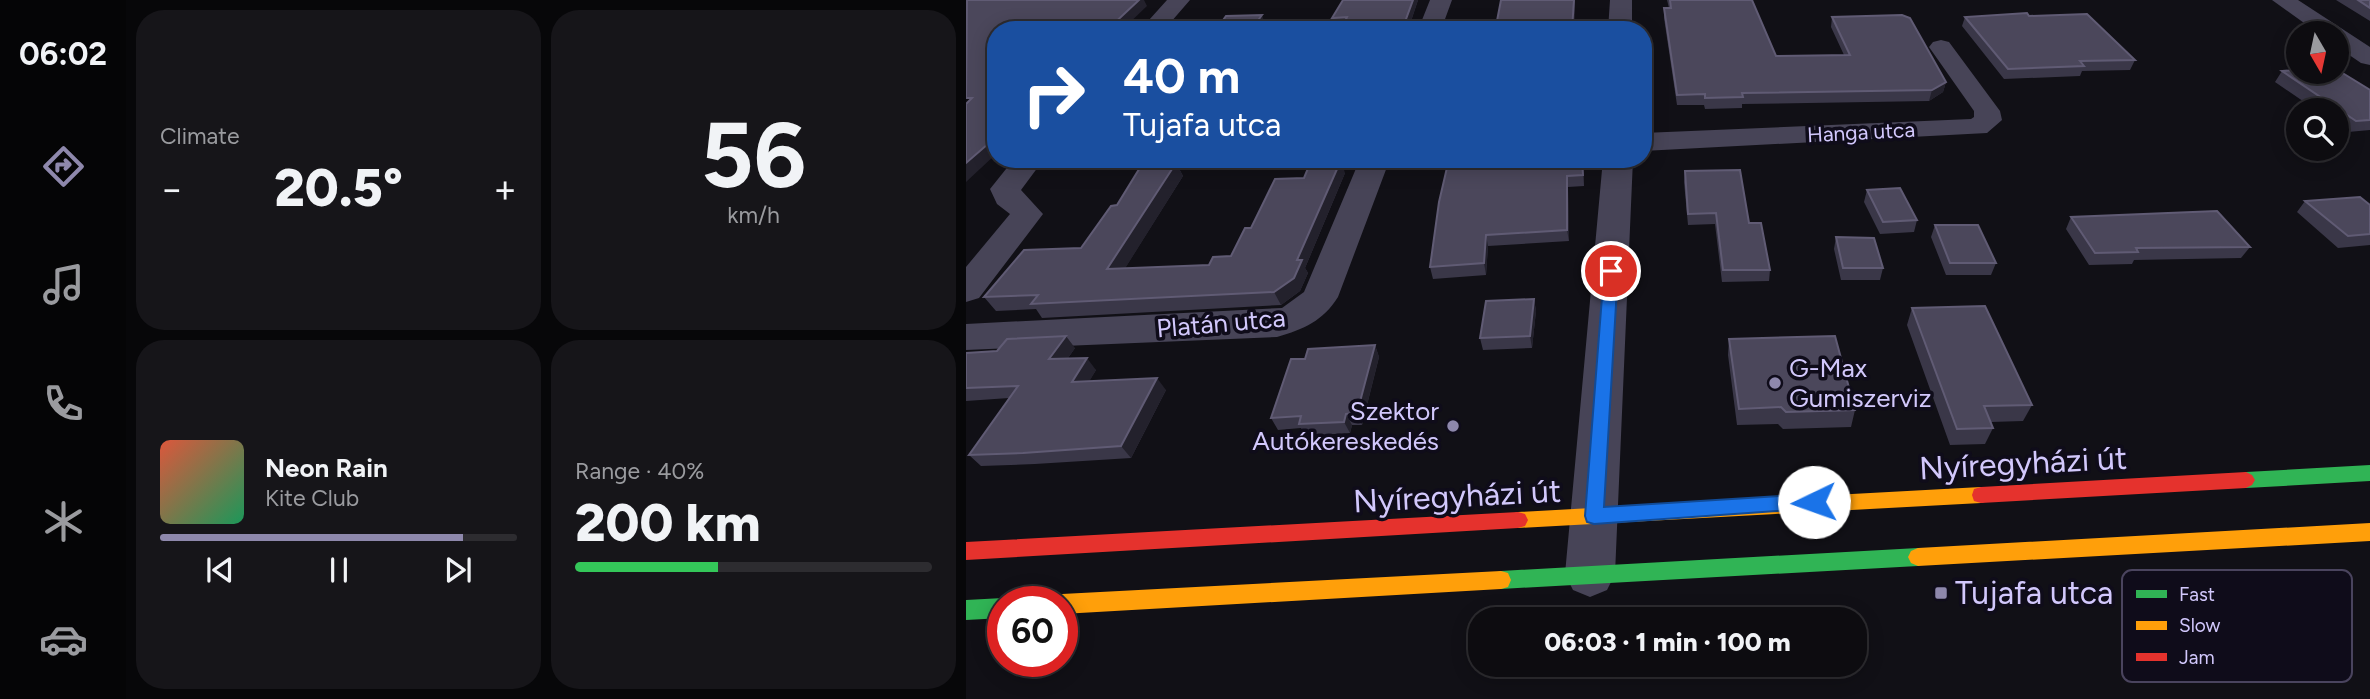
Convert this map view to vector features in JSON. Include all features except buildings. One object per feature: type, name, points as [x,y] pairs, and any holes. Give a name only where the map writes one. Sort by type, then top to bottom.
[{"type":"main road","name":"Nyíregyházi út","points":[[966,551],[2370,472]]},
{"type":"main road","points":[[1078,603],[2370,532]]},
{"type":"main road","points":[[966,610],[987,609]]},
{"type":"street","points":[[1159,21],[1179,0]]},
{"type":"street","points":[[1433,21],[1441,0]]},
{"type":"street","points":[[1620,21],[1621,0]]},
{"type":"street","points":[[2283,0],[2315,21]]},
{"type":"street","points":[[2349,44],[2370,58]]},
{"type":"street","name":"Hanga utca","points":[[1652,142],[1977,127],[1989,120],[1987,111],[1941,47]]},
{"type":"street","points":[[966,290],[1027,214],[1020,205],[1010,200],[1005,189],[1022,168]]},
{"type":"street","name":"Platán utca","points":[[966,337],[1276,324],[1296,319],[1308,311],[1320,297],[1371,168]]},
{"type":"street","points":[[1590,574],[1617,168]]},
{"type":"traffic: fast","points":[[2246,480],[2370,473]]},
{"type":"traffic: fast","points":[[1501,580],[1918,557]]},
{"type":"traffic: fast","points":[[966,610],[987,609]]},
{"type":"traffic: slow","points":[[1518,520],[1981,495]]},
{"type":"traffic: slow","points":[[1918,557],[2370,532]]},
{"type":"traffic: slow","points":[[1078,603],[1501,580]]},
{"type":"traffic: jam","points":[[1981,495],[2246,480]]},
{"type":"traffic: jam","points":[[966,551],[1518,520]]},
{"type":"place","name":"G-Max Gumiszerviz","points":[[1775,383]]},
{"type":"place","name":"Szektor Autókereskedés","points":[[1453,426]]},
{"type":"place","name":"Tujafa utca","points":[[1941,593]]},
{"type":"route","points":[[1611,271],[1594,516],[1814,502]]}]
